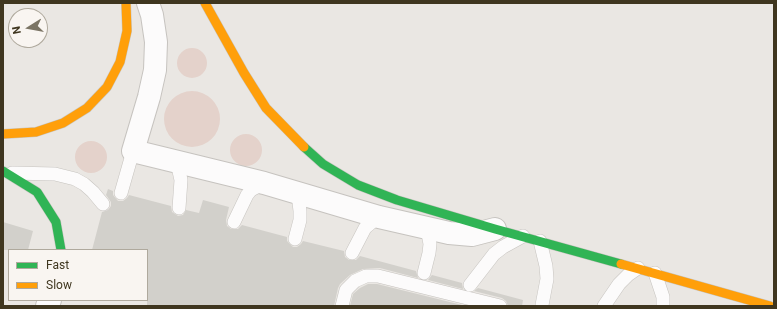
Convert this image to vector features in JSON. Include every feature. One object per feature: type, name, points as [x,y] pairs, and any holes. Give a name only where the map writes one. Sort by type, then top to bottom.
[{"type":"street","points":[[3,134],[36,132],[63,123],[87,108],[97,98],[107,87],[120,62],[127,31],[126,3]]},
{"type":"street","points":[[148,3],[152,15],[156,42],[155,70],[149,98],[133,151],[264,183],[379,217],[427,228],[460,235],[484,233],[495,230]]},
{"type":"street","points":[[205,3],[244,73],[266,108],[294,138],[323,164],[358,185],[397,200],[495,230],[523,236],[766,305]]},
{"type":"street","points":[[6,172],[37,192],[56,222],[61,249]]},
{"type":"lane","points":[[121,193],[133,151]]},
{"type":"lane","points":[[177,162],[181,180],[178,208]]},
{"type":"lane","points":[[6,172],[55,174],[75,179],[84,184],[104,204]]},
{"type":"lane","points":[[234,222],[247,195],[251,190],[264,183]]},
{"type":"lane","points":[[295,239],[300,220],[298,194]]},
{"type":"lane","points":[[352,254],[365,228],[379,217]]},
{"type":"lane","points":[[424,273],[430,244],[427,228]]},
{"type":"lane","points":[[470,285],[494,254],[503,247],[523,236]]},
{"type":"lane","points":[[540,241],[546,266],[547,279],[542,305]]},
{"type":"lane","points":[[604,306],[619,284],[638,268]]},
{"type":"lane","points":[[654,273],[663,297],[663,306]]},
{"type":"lane","points":[[342,306],[346,290],[354,281],[366,276],[378,276],[500,306]]},
{"type":"lane","points":[[729,306],[742,298]]},
{"type":"shaded area","points":[[192,48],[203,52],[207,63],[203,74],[192,78],[181,74],[177,63],[181,52]]},
{"type":"shaded area","points":[[192,91],[203,93],[212,99],[218,108],[220,119],[218,130],[212,139],[203,145],[192,147],[181,145],[172,139],[166,130],[164,119],[166,108],[172,99],[181,93]]},
{"type":"shaded area","points":[[246,134],[252,135],[259,141],[262,150],[261,156],[255,163],[246,166],[240,165],[233,159],[230,150],[231,144],[237,137]]},
{"type":"shaded area","points":[[91,141],[100,144],[104,148],[107,157],[104,166],[100,170],[91,173],[82,170],[78,166],[75,157],[78,148],[82,144]]},
{"type":"building","points":[[108,189],[113,191],[113,195],[118,201],[123,201],[129,195],[171,206],[172,212],[178,216],[183,215],[186,210],[199,213],[203,200],[229,207],[226,220],[227,226],[231,229],[238,229],[242,225],[287,237],[287,241],[293,247],[297,247],[303,241],[344,251],[345,257],[349,260],[356,260],[360,256],[416,271],[418,278],[380,268],[363,269],[350,275],[340,284],[334,306],[147,306],[148,249],[92,249],[102,212],[108,210],[111,206],[111,202],[106,195]]},
{"type":"building","points":[[3,222],[33,231],[28,249],[3,250]]},
{"type":"building","points":[[432,275],[462,283],[463,289],[428,280]]},
{"type":"building","points":[[368,284],[377,284],[466,306],[350,306],[353,294]]},
{"type":"building","points":[[478,288],[523,300],[522,306],[508,306],[506,301],[502,298],[474,291]]},
{"type":"traffic: fast","points":[[304,147],[323,164],[358,185],[397,200],[621,264]]},
{"type":"traffic: fast","points":[[3,171],[37,192],[56,222],[61,249]]},
{"type":"traffic: slow","points":[[3,134],[36,132],[63,123],[87,108],[107,87],[120,62],[127,31],[126,3]]},
{"type":"traffic: slow","points":[[205,3],[244,73],[266,108],[304,147]]},
{"type":"traffic: slow","points":[[621,264],[770,306]]}]
